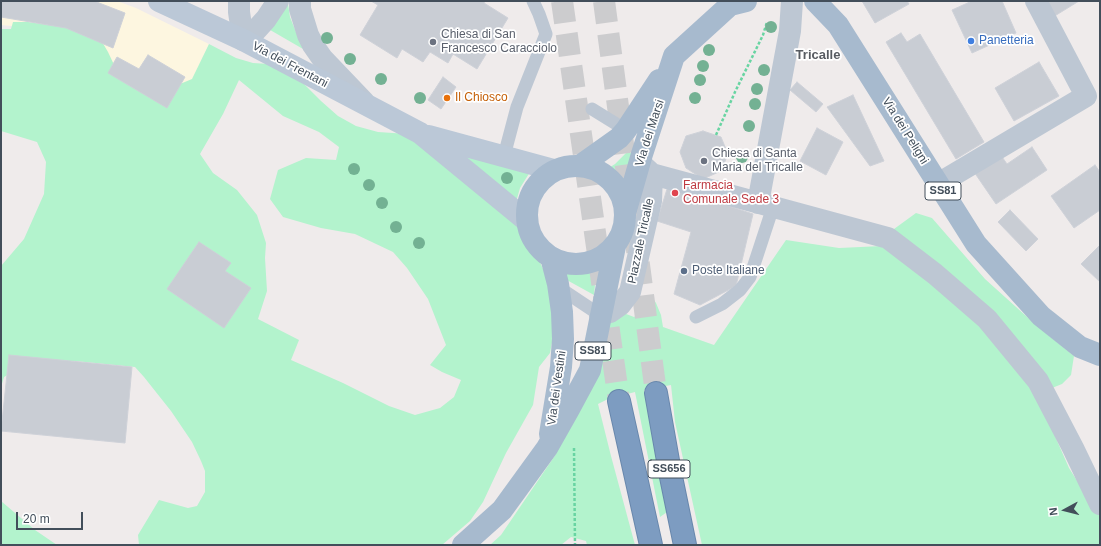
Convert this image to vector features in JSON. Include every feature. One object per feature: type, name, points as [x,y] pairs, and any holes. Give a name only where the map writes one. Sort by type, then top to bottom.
[{"type":"highway","name":"SS656","points":[[656,393],[685,545]]},
{"type":"highway","name":"SS656","points":[[619,401],[651,545]]},
{"type":"main road","name":"Via dei Frentani","points":[[159,1],[243,40],[420,133],[527,221]]},
{"type":"main road","name":"Via dei Marsi","points":[[581,165],[619,138],[626,130],[674,56],[715,1]]},
{"type":"main road","name":"Via dei Marsi","points":[[626,210],[646,168],[674,56],[730,6],[746,1]]},
{"type":"main road","name":"Via dei Peligni","points":[[815,1],[838,25],[976,244],[1041,316],[1080,346],[1100,354]]},
{"type":"main road","name":"Via dei Frentani","points":[[420,133],[554,170]]},
{"type":"main road","name":"SS81","points":[[567,165],[581,165],[597,169],[611,179],[621,193],[626,210],[626,223],[622,235],[615,246],[605,256],[592,262],[578,264],[564,263],[551,257],[540,248],[531,236],[527,221],[527,206],[532,191],[542,179],[554,170],[567,165]]},
{"type":"main road","name":"Via dei Vestini","points":[[463,545],[502,510],[547,448],[590,370],[615,246]]},
{"type":"main road","name":"Via dei Vestini","points":[[547,448],[562,367],[563,339],[562,312],[551,257]]},
{"type":"street","points":[[239,1],[243,40],[256,30],[266,19],[278,1]]},
{"type":"street","points":[[300,1],[300,9],[308,35],[313,45],[322,58],[368,106]]},
{"type":"street","points":[[766,205],[790,31],[792,1]]},
{"type":"street","points":[[938,184],[1093,92],[1036,1]]},
{"type":"street","points":[[646,168],[766,205],[888,238],[935,274],[987,319],[1038,381],[1100,504]]},
{"type":"street","name":"Piazzale Tricalle","points":[[600,315],[610,312],[620,305],[630,292],[651,201],[646,168]]},
{"type":"lane","points":[[504,156],[517,107],[546,34],[533,1]]},
{"type":"lane","points":[[592,109],[626,130]]},
{"type":"lane","points":[[696,317],[728,300],[740,290],[750,277],[766,205]]},
{"type":"lane","points":[[558,287],[600,315]]},
{"type":"path","points":[[716,135],[763,35],[767,20]]},
{"type":"path","points":[[574,444],[575,545]]},
{"type":"shaded area","points":[[1,1],[117,1],[136,8],[209,44],[193,79],[167,108],[53,30],[1,25]]},
{"type":"green space","points":[[288,4],[290,17],[303,49],[265,27]]},
{"type":"green space","points":[[13,22],[77,27],[98,35],[116,69],[180,84],[192,79],[209,44],[236,58],[253,63],[269,64],[304,84],[338,116],[356,126],[378,132],[408,134],[525,230],[544,271],[554,309],[555,327],[550,353],[539,367],[533,405],[506,453],[483,502],[470,521],[442,545],[139,545],[138,535],[159,500],[188,508],[197,506],[205,492],[205,471],[192,442],[171,411],[144,377],[135,367],[75,361],[45,362],[27,364],[4,377],[1,387],[1,266],[24,239],[44,194],[46,162],[37,142],[1,131],[1,29],[11,29]],"holes":[[[239,80],[283,116],[319,132],[339,147],[336,160],[306,158],[278,170],[270,199],[283,217],[321,228],[355,234],[393,252],[407,268],[428,299],[446,345],[430,365],[461,380],[454,397],[440,408],[415,415],[389,406],[343,383],[291,360],[299,340],[258,319],[267,291],[265,258],[266,243],[257,215],[237,190],[213,173],[200,154],[223,114]]]},
{"type":"green space","points":[[443,143],[530,172],[520,188],[516,202]]},
{"type":"green space","points":[[628,151],[636,157],[622,190],[612,177],[604,171],[615,164]]},
{"type":"green space","points":[[916,213],[932,218],[985,279],[1036,325],[1074,356],[1071,375],[1062,384],[1052,388],[1033,386],[1069,468],[1100,517],[1100,545],[702,545],[675,422],[671,385],[644,390],[670,510],[660,517],[635,392],[608,399],[598,404],[635,545],[587,545],[586,541],[571,537],[561,545],[490,545],[501,535],[556,454],[608,307],[634,317],[639,314],[648,295],[652,297],[656,303],[661,315],[663,327],[714,345],[786,240],[839,248],[882,246],[894,229]]},
{"type":"green space","points":[[597,263],[594,295],[565,279],[561,269],[588,266]]},
{"type":"green space","points":[[1,501],[35,530],[57,545],[1,545]]},
{"type":"building","points":[[1,1],[94,1],[125,13],[113,48],[66,28],[1,17]]},
{"type":"building","name":"Chiesa di San Francesco Caracciolo","points":[[371,1],[485,1],[484,3],[508,18],[477,69],[453,54],[448,63],[430,52],[423,62],[402,49],[397,58],[360,35],[378,5]]},
{"type":"building","points":[[862,1],[907,1],[909,4],[875,23]]},
{"type":"building","points":[[972,1],[1002,1],[1016,33],[972,53],[952,10]]},
{"type":"building","points":[[1043,1],[1079,1],[1053,17]]},
{"type":"building","points":[[901,33],[907,42],[920,34],[984,142],[956,159],[886,42]]},
{"type":"building","points":[[148,55],[185,77],[167,108],[108,73],[117,57],[139,69]]},
{"type":"building","points":[[1039,62],[1059,96],[1014,121],[995,88]]},
{"type":"building","points":[[443,77],[456,87],[441,109],[428,100]]},
{"type":"building","points":[[797,82],[823,104],[816,112],[790,90]]},
{"type":"building","points":[[853,95],[884,161],[870,166],[827,107]]},
{"type":"building","points":[[817,128],[843,142],[826,175],[800,161]]},
{"type":"building","name":"Chiesa di Santa Maria del Tricalle","points":[[703,131],[721,137],[728,154],[721,171],[703,179],[686,168],[680,152],[686,136]]},
{"type":"building","points":[[1032,147],[1047,170],[996,204],[972,169],[998,151],[1007,164]]},
{"type":"building","points":[[1095,165],[1100,172],[1100,210],[1074,228],[1051,196]]},
{"type":"building","points":[[668,186],[753,214],[736,286],[700,305],[674,294],[691,232],[657,221]]},
{"type":"building","points":[[1010,210],[1038,239],[1026,251],[998,222]]},
{"type":"building","points":[[199,242],[231,263],[225,271],[251,288],[224,328],[167,289]]},
{"type":"building","points":[[1100,245],[1100,282],[1081,264]]},
{"type":"building","points":[[9,355],[132,367],[125,443],[1,431]]},
{"type":"tunnel","points":[[562,1],[619,401]]},
{"type":"tunnel","points":[[604,1],[656,393]]},
{"type":"place","name":"Panetteria","points":[[971,41]]},
{"type":"place","name":"Chiesa di San Francesco Caracciolo","points":[[433,42]]},
{"type":"place","name":"Il Chiosco","points":[[447,98]]},
{"type":"place","name":"Chiesa di Santa Maria del Tricalle","points":[[704,161]]},
{"type":"place","name":"Farmacia Comunale Sede 3","points":[[675,193]]},
{"type":"place","name":"Poste Italiane","points":[[684,271]]},
{"type":"district","name":"Tricalle","points":[[818,55]]}]
